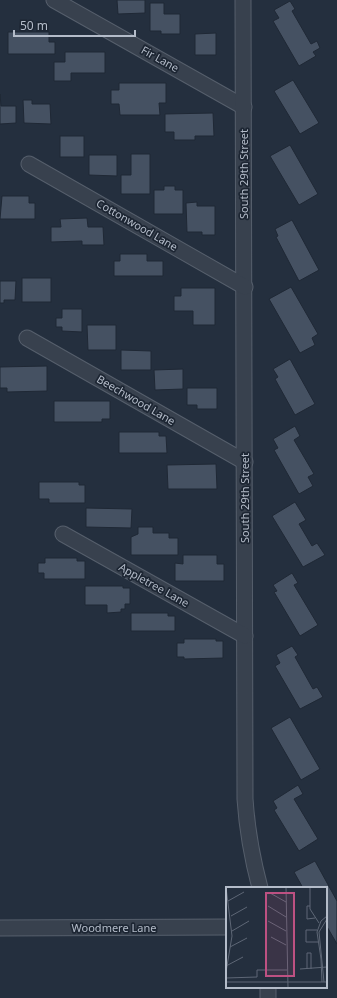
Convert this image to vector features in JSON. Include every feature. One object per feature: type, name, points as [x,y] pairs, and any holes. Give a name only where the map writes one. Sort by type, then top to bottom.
[{"type":"street","name":"Fir Lane","points":[[54,0],[244,107]]},
{"type":"street","name":"South 29th Street","points":[[243,0],[246,807],[253,861],[260,887]]},
{"type":"street","name":"Cottonwood Lane","points":[[29,164],[245,286]]},
{"type":"street","name":"Beechwood Lane","points":[[27,338],[245,462]]},
{"type":"street","name":"Appletree Lane","points":[[63,534],[246,636]]},
{"type":"street","name":"Woodmere Lane","points":[[0,928],[226,927]]},
{"type":"building","points":[[117,0],[145,0],[145,13],[118,14]]},
{"type":"building","points":[[290,1],[295,9],[292,11],[311,44],[317,41],[320,48],[313,52],[316,56],[299,66],[273,21],[279,18],[274,10]]},
{"type":"building","points":[[150,3],[164,3],[164,14],[180,14],[180,34],[161,34],[161,31],[150,31]]},
{"type":"building","points":[[8,32],[49,32],[49,42],[55,42],[55,54],[8,54]]},
{"type":"building","points":[[216,33],[216,55],[195,55],[195,34]]},
{"type":"building","points":[[65,52],[105,52],[105,73],[71,73],[71,81],[54,81],[54,62],[65,62]]},
{"type":"building","points":[[293,80],[319,123],[300,134],[274,91]]},
{"type":"building","points":[[119,83],[166,83],[166,103],[159,103],[160,115],[120,115],[119,104],[111,104],[111,90],[119,90]]},
{"type":"building","points":[[0,94],[1,106],[16,106],[16,123],[0,124]]},
{"type":"building","points":[[23,100],[32,100],[32,104],[50,104],[51,124],[24,123]]},
{"type":"building","points":[[213,113],[214,136],[195,136],[195,140],[174,140],[174,132],[165,132],[165,114]]},
{"type":"building","points":[[60,136],[84,136],[84,157],[60,157]]},
{"type":"building","points":[[290,145],[318,194],[299,205],[270,156]]},
{"type":"building","points":[[131,154],[150,154],[150,194],[121,194],[121,175],[131,175]]},
{"type":"building","points":[[89,155],[117,155],[117,176],[89,175]]},
{"type":"building","points":[[164,186],[175,186],[175,190],[183,190],[183,214],[154,214],[154,190],[164,190]]},
{"type":"building","points":[[2,196],[29,196],[29,203],[35,203],[35,219],[0,219]]},
{"type":"building","points":[[197,202],[197,206],[215,206],[215,235],[202,235],[202,232],[187,232],[186,203]]},
{"type":"building","points":[[87,218],[88,227],[103,227],[104,245],[82,245],[82,241],[51,242],[51,227],[61,227],[60,219]]},
{"type":"building","points":[[292,220],[319,270],[299,281],[276,237],[278,236],[275,229]]},
{"type":"building","points":[[120,254],[147,254],[147,261],[163,261],[163,276],[114,276],[114,261],[120,261]]},
{"type":"building","points":[[22,278],[51,278],[51,302],[22,302]]},
{"type":"building","points":[[0,281],[16,281],[15,300],[4,300],[4,303],[0,303]]},
{"type":"building","points":[[291,287],[318,334],[312,338],[315,345],[300,353],[269,299]]},
{"type":"building","points":[[181,288],[215,288],[215,325],[193,325],[193,311],[174,311],[174,296],[181,296]]},
{"type":"building","points":[[62,309],[82,309],[82,332],[62,331],[62,327],[56,327],[56,318],[62,318]]},
{"type":"building","points":[[87,325],[116,325],[116,350],[88,350]]},
{"type":"building","points":[[121,350],[151,351],[151,370],[121,370]]},
{"type":"building","points":[[290,359],[315,404],[295,415],[275,379],[278,377],[273,369]]},
{"type":"building","points":[[47,366],[47,391],[7,392],[7,388],[0,388],[0,367]]},
{"type":"building","points":[[183,369],[183,389],[155,390],[154,370]]},
{"type":"building","points":[[187,388],[217,388],[217,409],[197,409],[197,405],[187,405]]},
{"type":"building","points":[[54,401],[110,401],[110,419],[102,419],[102,422],[54,422]]},
{"type":"building","points":[[295,426],[300,436],[294,440],[314,474],[308,477],[313,486],[299,494],[274,450],[278,448],[273,439]]},
{"type":"building","points":[[119,432],[159,432],[159,436],[166,436],[167,453],[119,453]]},
{"type":"building","points":[[216,464],[217,489],[168,489],[167,465]]},
{"type":"building","points":[[39,482],[79,482],[79,485],[85,485],[85,503],[49,503],[49,499],[39,499]]},
{"type":"building","points":[[295,502],[306,520],[299,524],[312,546],[317,543],[325,555],[303,567],[272,516]]},
{"type":"building","points":[[86,508],[132,509],[131,528],[86,527]]},
{"type":"building","points":[[138,527],[153,527],[153,533],[169,533],[169,538],[178,538],[178,555],[131,555],[131,537],[138,534]]},
{"type":"building","points":[[183,555],[217,555],[217,564],[224,564],[224,581],[175,581],[175,563],[183,564]]},
{"type":"building","points":[[45,558],[77,558],[77,561],[85,561],[85,579],[44,579],[44,573],[38,573],[38,563],[45,563]]},
{"type":"building","points":[[292,573],[298,583],[294,585],[318,625],[300,636],[274,592],[277,591],[273,585]]},
{"type":"building","points":[[85,586],[123,586],[123,588],[130,588],[130,604],[125,604],[125,609],[121,609],[121,612],[107,613],[107,605],[85,605]]},
{"type":"building","points":[[131,613],[168,613],[168,616],[175,616],[175,631],[131,631]]},
{"type":"building","points":[[184,639],[216,639],[216,641],[223,641],[223,658],[184,659],[184,657],[177,657],[177,643],[184,643]]},
{"type":"building","points":[[292,646],[298,655],[295,657],[313,689],[317,687],[323,697],[300,709],[275,666],[280,663],[276,655]]},
{"type":"building","points":[[290,717],[320,769],[301,780],[271,728]]},
{"type":"building","points":[[298,785],[303,794],[294,799],[318,839],[299,851],[274,810],[277,808],[273,801]]},
{"type":"building","points":[[315,861],[337,901],[337,944],[327,927],[327,887],[302,887],[294,872]]}]
